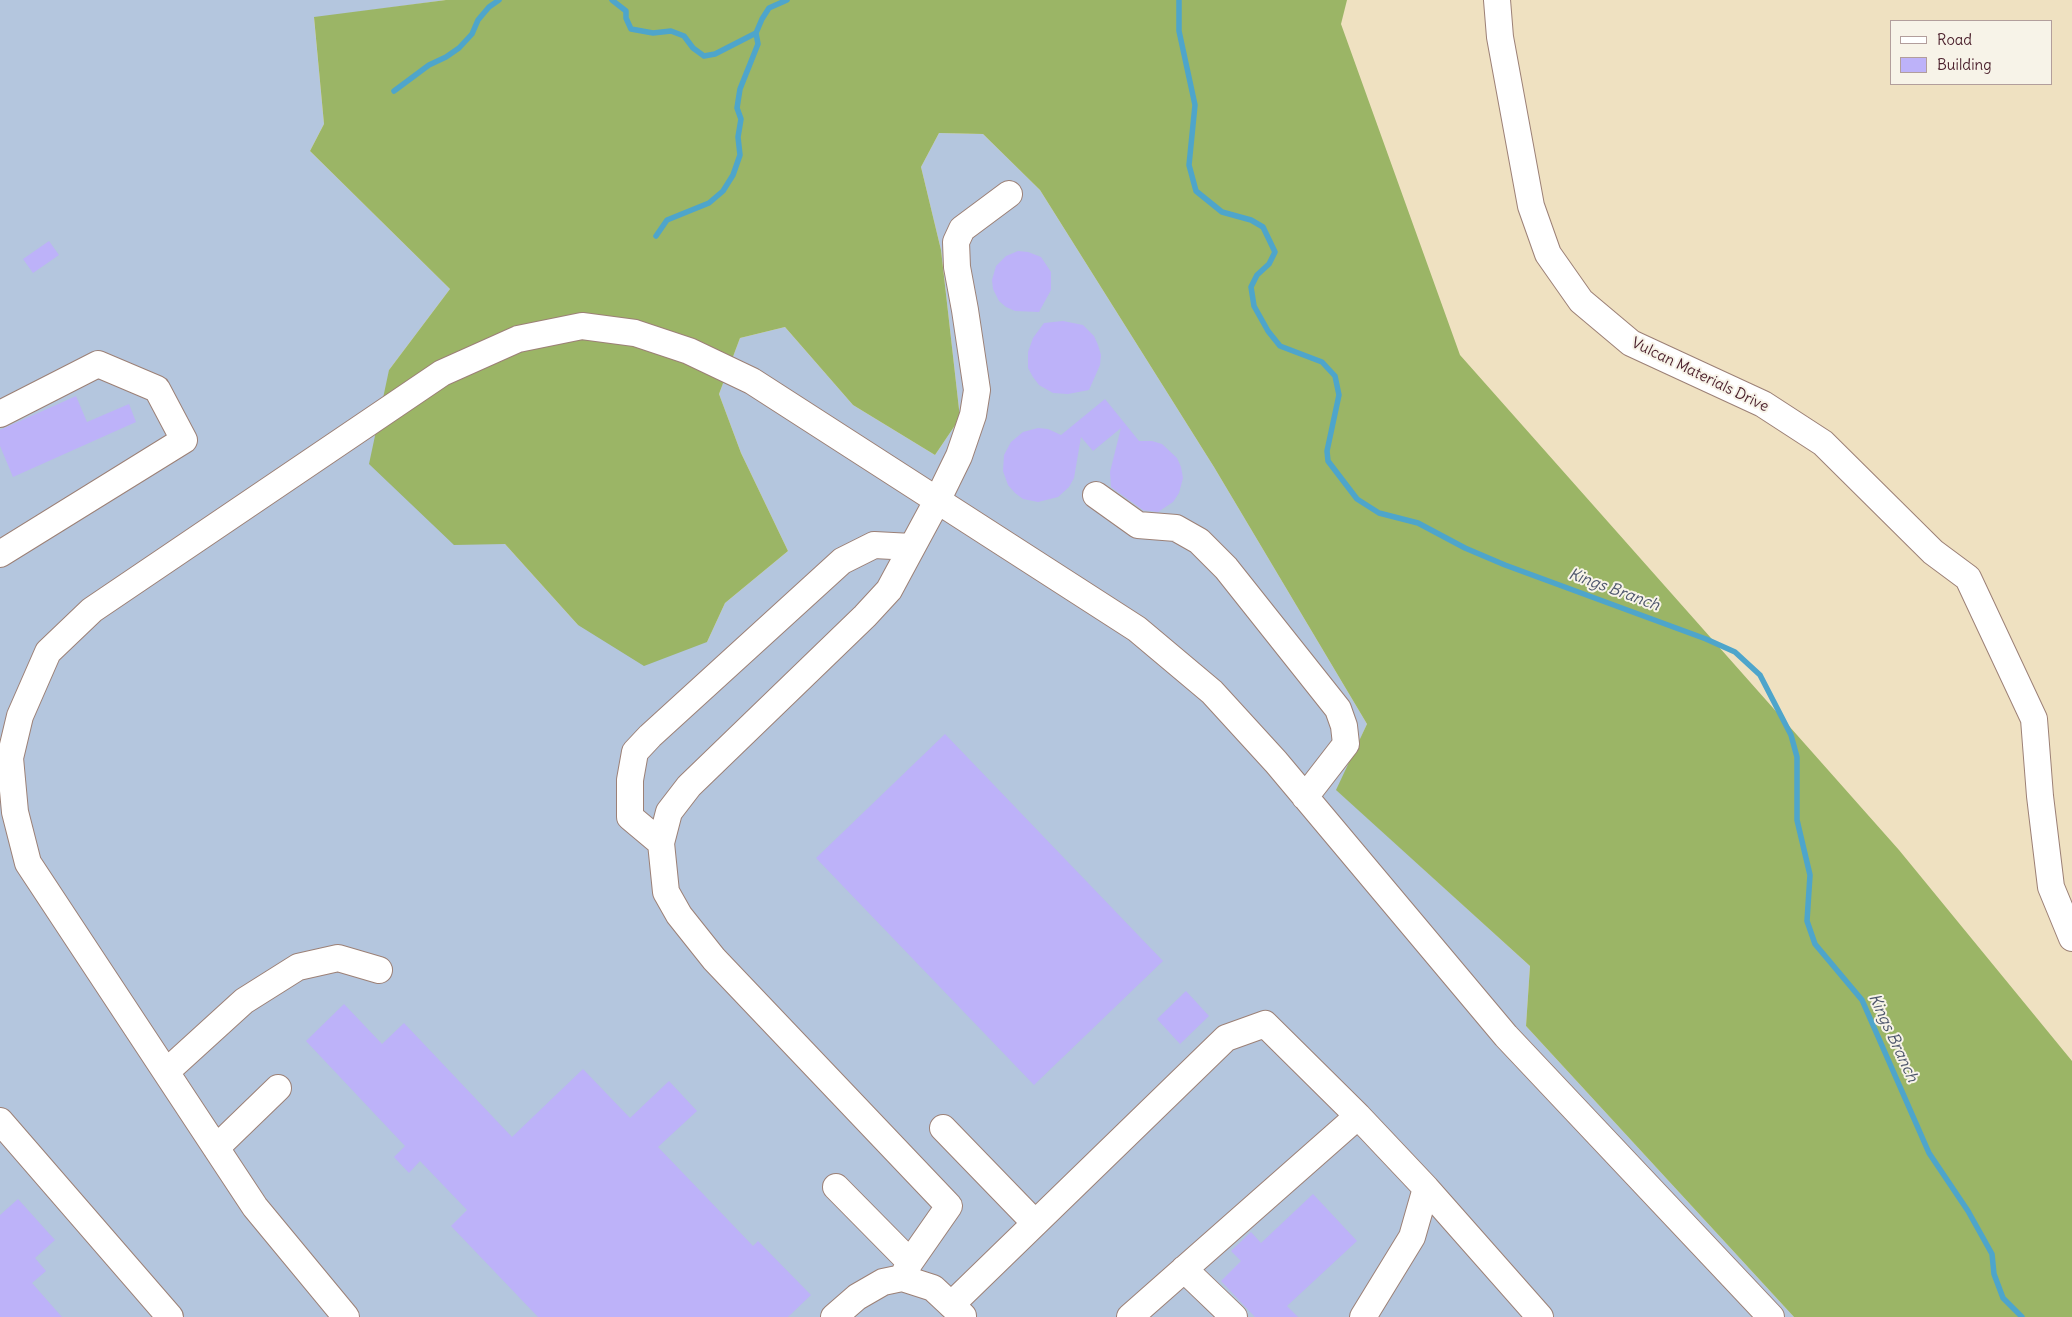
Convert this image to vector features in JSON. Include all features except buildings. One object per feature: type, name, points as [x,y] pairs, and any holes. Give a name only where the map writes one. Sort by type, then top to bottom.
[{"type":"street","name":"Vulcan Materials Drive","points":[[1497,0],[1500,37],[1530,206],[1548,254],[1581,302],[1631,343],[1764,404],[1823,443],[1933,552],[1968,578],[2034,719],[2040,796],[2051,887],[2072,938]]},
{"type":"street","points":[[834,1317],[857,1297],[906,1270],[949,1206],[714,958],[679,915],[666,892],[661,843],[669,812],[688,786],[865,616],[889,590],[937,501],[959,456],[973,415],[977,390],[957,267],[956,242],[962,229],[1009,194]]},
{"type":"street","points":[[346,1317],[255,1207],[28,863],[16,812],[10,758],[20,716],[48,652],[92,610],[442,373],[518,338],[582,326],[635,333],[689,351],[752,381],[1137,629],[1212,692],[1276,762],[1506,1036],[1771,1317]]},
{"type":"street","points":[[0,414],[98,364],[157,388],[184,440],[0,554]]},
{"type":"street","points":[[1096,495],[1138,525],[1176,528],[1199,541],[1226,568],[1338,709],[1344,726],[1346,744],[1305,797]]},
{"type":"street","points":[[661,843],[630,818],[630,780],[635,752],[650,736],[842,561],[874,545],[912,547]]},
{"type":"street","points":[[166,1072],[244,1001],[298,967],[338,958],[379,970]]},
{"type":"street","points":[[836,1187],[906,1270],[932,1288],[957,1311],[1035,1223],[1226,1038],[1265,1024],[1358,1116],[1426,1188],[1540,1317]]},
{"type":"street","points":[[216,1148],[278,1088]]},
{"type":"street","points":[[1130,1317],[1358,1116]]},
{"type":"street","points":[[0,1121],[170,1317]]},
{"type":"street","points":[[943,1128],[1035,1223]]},
{"type":"street","points":[[1366,1315],[1412,1237],[1426,1188]]},
{"type":"street","points":[[1184,1269],[1234,1317]]},
{"type":"shaded area","points":[[0,0],[446,0],[314,18],[324,124],[310,151],[450,289],[389,370],[454,544],[505,544],[578,625],[707,642],[725,603],[788,551],[741,453],[719,394],[740,338],[785,327],[853,405],[935,455],[960,418],[941,250],[921,167],[939,133],[983,134],[1040,190],[1214,467],[1367,724],[1337,790],[1530,966],[1526,1026],[1794,1317],[0,1317]]},
{"type":"green space","points":[[446,0],[1347,0],[1341,24],[1460,355],[1899,850],[2072,1061],[2072,1317],[1794,1317],[1526,1026],[1530,966],[1336,790],[1367,724],[1214,467],[1040,190],[983,134],[939,133],[921,167],[941,250],[960,418],[935,455],[853,405],[785,327],[740,338],[719,394],[741,453],[788,551],[725,603],[707,642],[644,666],[578,625],[505,544],[454,545],[369,464],[389,370],[450,289],[310,151],[324,124],[314,17]]},
{"type":"waterway","points":[[394,91],[429,65],[459,48],[472,34],[478,20],[489,7],[499,0]]},
{"type":"waterway","points":[[612,0],[626,11],[626,18],[631,29],[653,33],[671,31],[684,36],[693,48],[704,56],[715,54],[756,33]]},
{"type":"waterway","points":[[656,236],[667,220],[709,203],[723,191],[733,175],[740,155],[738,137],[741,119],[737,108],[740,89],[758,44],[756,33],[769,8],[787,0]]},
{"type":"waterway","name":"Kings Branch","points":[[1179,0],[1179,31],[1195,105],[1189,165],[1196,191],[1222,212],[1251,220],[1263,227],[1275,252],[1269,264],[1257,275],[1251,287],[1254,306],[1268,331],[1280,346],[1322,362],[1335,376],[1339,395],[1327,451],[1328,461],[1357,499],[1379,513],[1418,523],[1465,548],[1505,565],[1706,639],[1735,652],[1760,675],[1791,735],[1797,757],[1797,820],[1810,875],[1807,921],[1815,944],[1862,1000],[1929,1153],[1968,1211],[1992,1254],[1994,1274],[2003,1298],[2022,1317]]}]
